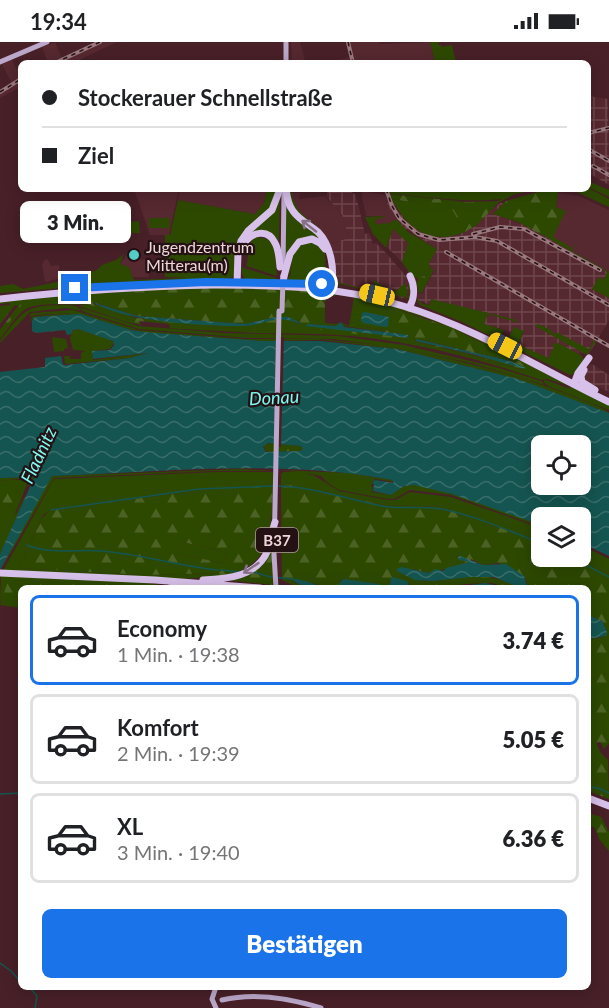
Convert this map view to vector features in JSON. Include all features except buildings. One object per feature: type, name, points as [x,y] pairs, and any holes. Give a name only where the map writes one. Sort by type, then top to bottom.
[{"type":"highway","points":[[239,280],[241,241],[248,231],[272,210],[282,192]]},
{"type":"highway","points":[[284,192],[293,211],[318,232],[325,242],[330,259],[331,283]]},
{"type":"highway","points":[[239,280],[244,244],[257,233],[267,235],[274,241],[278,249],[280,267]]},
{"type":"highway","points":[[282,278],[292,250],[298,242],[309,239],[318,241],[324,248],[331,283]]},
{"type":"highway","points":[[410,276],[414,285],[411,300]]},
{"type":"highway","points":[[0,296],[111,286],[225,282],[233,278],[273,284],[331,283],[370,297],[411,300],[465,329],[594,390]]},
{"type":"highway","points":[[0,296],[244,279],[250,282],[273,284],[331,283],[401,301],[411,300],[424,309],[458,322],[609,400]]},
{"type":"highway","points":[[589,358],[585,367],[575,382],[578,373],[589,358]]},
{"type":"highway","points":[[585,367],[582,381],[609,400]]},
{"type":"highway","points":[[559,373],[572,376],[578,373]]},
{"type":"highway","points":[[170,581],[215,579],[244,574],[258,565],[267,550],[275,522]]},
{"type":"highway","points":[[2,573],[221,585]]},
{"type":"highway","points":[[118,579],[169,585]]},
{"type":"highway","points":[[591,797],[609,804]]},
{"type":"main road","points":[[0,62],[47,42]]},
{"type":"main road","points":[[284,42],[285,60]]},
{"type":"main road","name":"B37","points":[[282,278],[280,267],[283,192]]},
{"type":"main road","name":"B37","points":[[278,585],[277,492],[283,192]]},
{"type":"main road","name":"B37","points":[[277,492],[275,522],[278,585]]},
{"type":"main road","points":[[218,1001],[236,998],[286,998],[321,1008]]},
{"type":"shaded area","points":[[55,42],[62,58],[95,42],[117,42],[79,60],[47,60],[42,47]]},
{"type":"shaded area","points":[[291,42],[300,42],[305,60],[292,60]]},
{"type":"shaded area","points":[[346,42],[379,42],[380,44],[430,42],[434,60],[338,60],[349,57]]},
{"type":"shaded area","points":[[12,59],[16,69],[18,68],[18,89],[0,98],[0,90],[11,82],[2,64]]},
{"type":"shaded area","points":[[591,96],[608,99],[609,185],[591,175]]},
{"type":"shaded area","points":[[135,192],[178,192],[169,235],[150,235]]},
{"type":"shaded area","points":[[179,192],[266,192],[264,203],[255,214],[178,200]]},
{"type":"shaded area","points":[[328,192],[352,192],[356,195],[365,234],[369,233],[373,244],[376,243],[386,253],[411,282],[408,286],[410,293],[408,297],[402,298],[336,282],[329,244],[349,238],[342,215],[326,196]]},
{"type":"shaded area","points":[[362,192],[384,195],[396,219],[390,223],[376,225],[375,220],[384,216],[366,216]]},
{"type":"shaded area","points":[[291,193],[300,193],[299,199],[324,196],[333,203],[343,218],[349,238],[329,244],[323,233],[300,213],[292,202]]},
{"type":"shaded area","points":[[558,193],[579,196],[609,210],[609,273],[546,237]]},
{"type":"shaded area","points":[[384,195],[391,195],[396,208],[407,222],[437,237],[457,235],[469,230],[502,202],[503,204],[493,214],[527,226],[608,272],[604,279],[592,289],[609,298],[609,320],[589,354],[580,352],[579,355],[558,343],[549,359],[518,345],[524,332],[512,332],[484,324],[488,313],[431,300],[430,305],[418,300],[416,293],[422,294],[434,271],[429,263],[437,249],[403,227],[389,208]]},
{"type":"shaded area","points":[[393,228],[408,243],[402,262],[387,247]]},
{"type":"shaded area","points":[[127,254],[130,254],[129,261],[148,259],[149,277],[133,277],[129,268],[120,264]]},
{"type":"shaded area","points":[[45,259],[51,266],[59,265],[61,278],[45,282],[42,265]]},
{"type":"shaded area","points":[[592,364],[609,375],[609,392],[585,381],[583,377],[588,366]]},
{"type":"green space","points":[[430,42],[439,42],[438,45],[442,47],[452,45],[455,60],[434,60]]},
{"type":"green space","points":[[591,182],[609,190],[609,197],[591,188]]},
{"type":"green space","points":[[591,190],[609,199],[609,207],[576,192],[591,192]]},
{"type":"green space","points":[[266,192],[278,192],[275,203],[247,230],[235,275],[229,279],[110,284],[0,293],[0,286],[13,284],[23,289],[67,280],[97,270],[124,254],[120,264],[129,267],[134,280],[186,278],[165,277],[165,235],[170,235],[178,200],[255,214],[264,203]]},
{"type":"green space","points":[[526,192],[515,194],[498,203],[502,199],[446,199],[389,193]]},
{"type":"green space","points":[[538,192],[558,192],[556,207],[561,210],[546,237],[518,222],[493,214],[506,201]]},
{"type":"green space","points":[[288,193],[295,193],[292,194],[292,198],[299,210],[325,235],[330,247],[337,282],[403,299],[336,283],[328,246],[294,212]]},
{"type":"green space","points":[[390,194],[467,202],[498,201],[498,203],[478,224],[465,232],[449,204],[424,204],[392,199]]},
{"type":"green space","points":[[280,195],[279,240],[277,243],[261,232],[240,246]]},
{"type":"green space","points":[[392,199],[424,204],[449,204],[465,232],[441,237],[421,232],[405,219]]},
{"type":"green space","points":[[286,206],[324,242],[330,265],[325,248],[304,238],[284,269]]},
{"type":"green space","points":[[174,208],[169,231],[169,228],[149,228],[149,218],[169,218],[169,227]]},
{"type":"green space","points":[[559,208],[566,211],[553,237],[569,246],[570,250],[576,244],[572,251],[609,272],[609,298],[592,289],[598,278],[604,279],[607,272],[546,237],[561,210]]},
{"type":"green space","points":[[387,216],[375,220],[376,224],[390,223],[396,219],[408,232],[437,249],[429,263],[431,269],[428,274],[418,279],[411,275],[402,262],[408,243],[393,229],[386,248],[373,234],[365,217]]},
{"type":"green space","points":[[139,221],[140,233],[127,233],[127,222]]},
{"type":"green space","points":[[81,224],[79,232],[84,232],[83,224],[85,224],[86,233],[78,233],[75,238],[64,237],[64,234]]},
{"type":"green space","points":[[257,237],[268,239],[274,246],[277,276],[246,266],[248,247]]},
{"type":"green space","points":[[312,240],[325,253],[326,280],[319,283],[286,281],[291,274],[292,257],[290,274],[287,276],[287,268],[297,245]]},
{"type":"green space","points":[[241,267],[276,278],[276,280],[245,279]]},
{"type":"green space","points":[[431,269],[434,270],[421,294],[418,291],[418,279],[428,274]]},
{"type":"green space","points":[[373,279],[390,292],[396,291],[405,283],[408,294],[403,297],[376,290]]},
{"type":"green space","points":[[415,280],[418,282],[416,298],[423,304],[430,305],[431,299],[517,320],[516,322],[488,314],[484,324],[504,330],[501,335],[509,337],[514,327],[524,331],[518,345],[549,358],[554,346],[551,344],[558,343],[582,356],[584,362],[577,373],[570,375],[460,321],[420,305],[415,298]]},
{"type":"green space","points":[[411,282],[411,294],[409,298],[404,299],[410,294],[408,284]]},
{"type":"green space","points":[[194,287],[313,290],[339,295],[328,296],[325,302],[325,323],[339,323],[338,326],[307,324],[407,338],[401,334],[343,326],[342,323],[349,326],[350,320],[354,317],[358,326],[390,331],[395,309],[450,327],[527,365],[528,368],[525,370],[418,342],[415,341],[414,334],[406,340],[313,329],[310,331],[302,327],[298,329],[256,328],[252,333],[239,332],[238,328],[185,325],[181,329],[170,328],[169,324],[139,321],[141,325],[127,322],[126,317],[87,304],[94,291]],"holes":[[[93,302],[137,316],[245,324],[276,317],[286,319],[245,326],[136,318]],[[417,339],[510,361],[526,368],[416,341]]]},
{"type":"green space","points":[[94,291],[85,304],[45,305],[24,310],[0,339],[0,335],[21,306],[21,300]]},
{"type":"green space","points":[[340,293],[395,305],[466,332],[570,386],[547,379],[541,380],[453,354],[385,340],[334,335],[252,333],[256,328],[302,326],[406,340],[414,334],[415,341],[418,342],[524,370],[481,341],[432,320],[399,310],[395,309],[391,331],[358,326],[354,318],[350,320],[354,297]]},
{"type":"green space","points":[[23,299],[21,306],[0,335],[0,330],[18,306],[15,305],[0,324],[0,306],[10,305],[10,303],[0,304],[0,300]]},
{"type":"green space","points":[[87,304],[126,317],[127,322],[79,306]]},
{"type":"green space","points":[[43,306],[76,306],[82,311],[66,308],[30,312],[0,343],[15,322],[27,311]]},
{"type":"green space","points":[[79,307],[138,326],[224,333],[338,336],[404,345],[499,368],[541,381],[545,385],[519,377],[558,390],[609,413],[518,379],[398,349],[321,340],[261,341],[144,332],[80,314],[35,317],[30,322],[32,317],[36,316],[72,313],[36,315],[30,317],[32,313],[73,310],[139,330],[247,339],[318,339],[380,345],[333,339],[247,338],[139,329],[84,312]],"holes":[[[396,347],[471,363],[507,374]]]},
{"type":"green space","points":[[538,324],[551,330],[554,334],[556,332],[589,349],[594,340],[596,341],[587,355],[535,326]]},
{"type":"green space","points":[[185,325],[239,328],[239,332],[181,329]]},
{"type":"green space","points":[[78,329],[109,339],[114,343],[110,349],[92,351],[93,360],[148,353],[130,358],[65,364],[64,356],[70,356],[70,359],[81,359],[81,353],[85,351],[73,350],[70,339],[72,331]]},
{"type":"green space","points":[[52,337],[66,339],[68,348],[54,352]]},
{"type":"green space","points":[[543,381],[568,388],[574,386],[609,403],[609,410],[548,386]]},
{"type":"green space","points":[[271,443],[301,446],[303,449],[269,452],[265,450],[264,445]]},
{"type":"green space","points":[[240,469],[273,471],[216,471],[54,478],[0,571],[52,476]]},
{"type":"green space","points":[[281,470],[349,473],[392,480],[395,482],[375,479],[371,486],[373,487],[372,492],[391,495],[407,485],[433,489],[497,509],[531,523],[451,495],[410,490],[394,499],[388,499],[339,490],[321,476]]},
{"type":"green space","points":[[216,472],[273,472],[273,487],[199,490],[49,511],[43,515],[19,568],[144,575],[220,573],[221,576],[183,579],[3,571],[54,479]]},
{"type":"green space","points":[[300,472],[315,476],[339,491],[388,500],[395,500],[410,492],[451,497],[531,525],[531,538],[442,507],[385,505],[312,487],[281,486],[281,474]]},
{"type":"green space","points":[[33,477],[30,486],[28,486],[29,481],[28,479],[9,479],[28,481],[22,497],[9,480],[0,481],[0,478]]},
{"type":"green space","points":[[9,480],[22,497],[15,513],[10,506],[0,502],[0,481]]},
{"type":"green space","points":[[297,485],[385,505],[442,507],[531,538],[531,567],[591,567],[591,565],[609,574],[609,743],[604,749],[600,742],[596,743],[608,760],[609,799],[591,792],[591,639],[604,637],[607,632],[602,621],[591,616],[591,585],[527,585],[526,579],[499,563],[483,565],[471,559],[470,563],[429,573],[412,569],[405,574],[426,581],[472,576],[487,577],[514,585],[492,583],[410,585],[390,581],[389,585],[380,585],[341,580],[339,585],[318,585],[292,579],[301,585],[293,585],[282,580],[281,486]]},
{"type":"green space","points":[[273,487],[266,545],[251,565],[238,572],[221,576],[219,573],[145,575],[19,568],[42,518],[49,511],[199,490]],"holes":[[[183,542],[225,554],[227,561],[223,563],[177,552],[180,543]]]},
{"type":"green space","points":[[24,497],[0,555],[0,502],[10,506],[16,514]]},
{"type":"green space","points":[[272,541],[273,585],[225,580],[254,571]]},
{"type":"green space","points":[[180,543],[221,551],[225,554],[227,562],[178,554]]},
{"type":"green space","points":[[591,550],[609,559],[609,574],[591,565]]},
{"type":"green space","points":[[1,575],[132,581],[161,585],[11,580],[0,603]]},
{"type":"green space","points":[[8,581],[133,585],[18,585],[18,608],[0,605]]},
{"type":"green space","points":[[591,814],[601,817],[609,832],[609,851],[599,839],[595,828],[591,826]]},
{"type":"water","points":[[92,302],[137,316],[245,324],[276,317],[288,317],[301,323],[276,320],[242,326],[165,322],[124,314]]},
{"type":"water","points":[[362,313],[389,317],[388,326],[363,323]]},
{"type":"water","name":"Donau","points":[[80,314],[144,332],[261,341],[320,341],[397,349],[518,379],[609,413],[609,556],[591,548],[591,507],[531,507],[531,522],[452,494],[414,485],[404,486],[391,495],[373,491],[374,484],[372,483],[375,480],[394,483],[392,480],[308,470],[265,468],[52,476],[0,570],[0,555],[34,478],[0,478],[0,372],[45,367],[45,358],[61,356],[65,365],[130,358],[148,353],[93,359],[92,351],[110,350],[114,345],[113,341],[78,329],[67,335],[65,330],[36,333],[32,331],[32,320],[35,317]],"holes":[[[268,443],[301,446],[303,449],[300,451],[266,452],[263,447]]]},
{"type":"water","points":[[341,322],[344,327],[408,335],[408,338],[306,326],[307,324],[336,326]]},
{"type":"water","points":[[416,339],[510,361],[526,368],[416,341]]},
{"type":"water","points":[[458,557],[483,565],[506,564],[524,576],[527,585],[514,585],[494,577],[415,580],[397,571],[401,567],[429,573],[435,569],[443,571],[446,568],[470,562],[459,560]]},
{"type":"water","points":[[392,577],[407,581],[409,585],[389,585]]},
{"type":"water","points":[[291,578],[316,585],[300,585]]},
{"type":"water","points":[[344,579],[380,585],[339,585]]},
{"type":"water","points":[[485,583],[494,585],[470,585]]},
{"type":"water","points":[[591,616],[602,621],[607,632],[606,636],[591,638]]},
{"type":"pier","points":[[276,337],[284,337],[281,447],[274,447]]},
{"type":"waterway","points":[[51,510],[199,489],[274,486]]},
{"type":"waterway","points":[[278,486],[317,491],[389,507],[442,509],[480,520],[531,540]]},
{"type":"waterway","points":[[27,545],[54,551],[116,553],[218,570]]},
{"type":"waterway","points":[[590,567],[609,577]]},
{"type":"waterway","points":[[220,570],[240,572]]},
{"type":"waterway","points":[[253,572],[271,577],[293,579]]},
{"type":"waterway","points":[[591,787],[609,793]]},
{"type":"waterway","points":[[0,794],[18,793]]},
{"type":"waterway","name":"Fladnitz","points":[[0,963],[18,979]]},
{"type":"waterway","name":"Fladnitz","points":[[32,990],[37,996],[35,1008]]},
{"type":"railway","points":[[61,60],[100,42]]},
{"type":"railway","points":[[348,42],[352,60]]},
{"type":"railway","points":[[0,92],[18,81]]},
{"type":"railway","points":[[591,132],[609,128]]},
{"type":"railway","points":[[591,151],[609,161]]},
{"type":"railway","points":[[593,166],[609,175]]},
{"type":"railway","points":[[387,192],[399,218],[418,234],[439,240],[475,237],[497,241],[609,305]]},
{"type":"railway","points":[[473,234],[500,227],[524,229],[600,270]]},
{"type":"railway","points":[[446,252],[609,346]]},
{"type":"place","name":"Jugendzentrum Mitterau(m)","points":[[134,255]]},
{"type":"route","points":[[75,288],[206,282],[322,284]]}]
